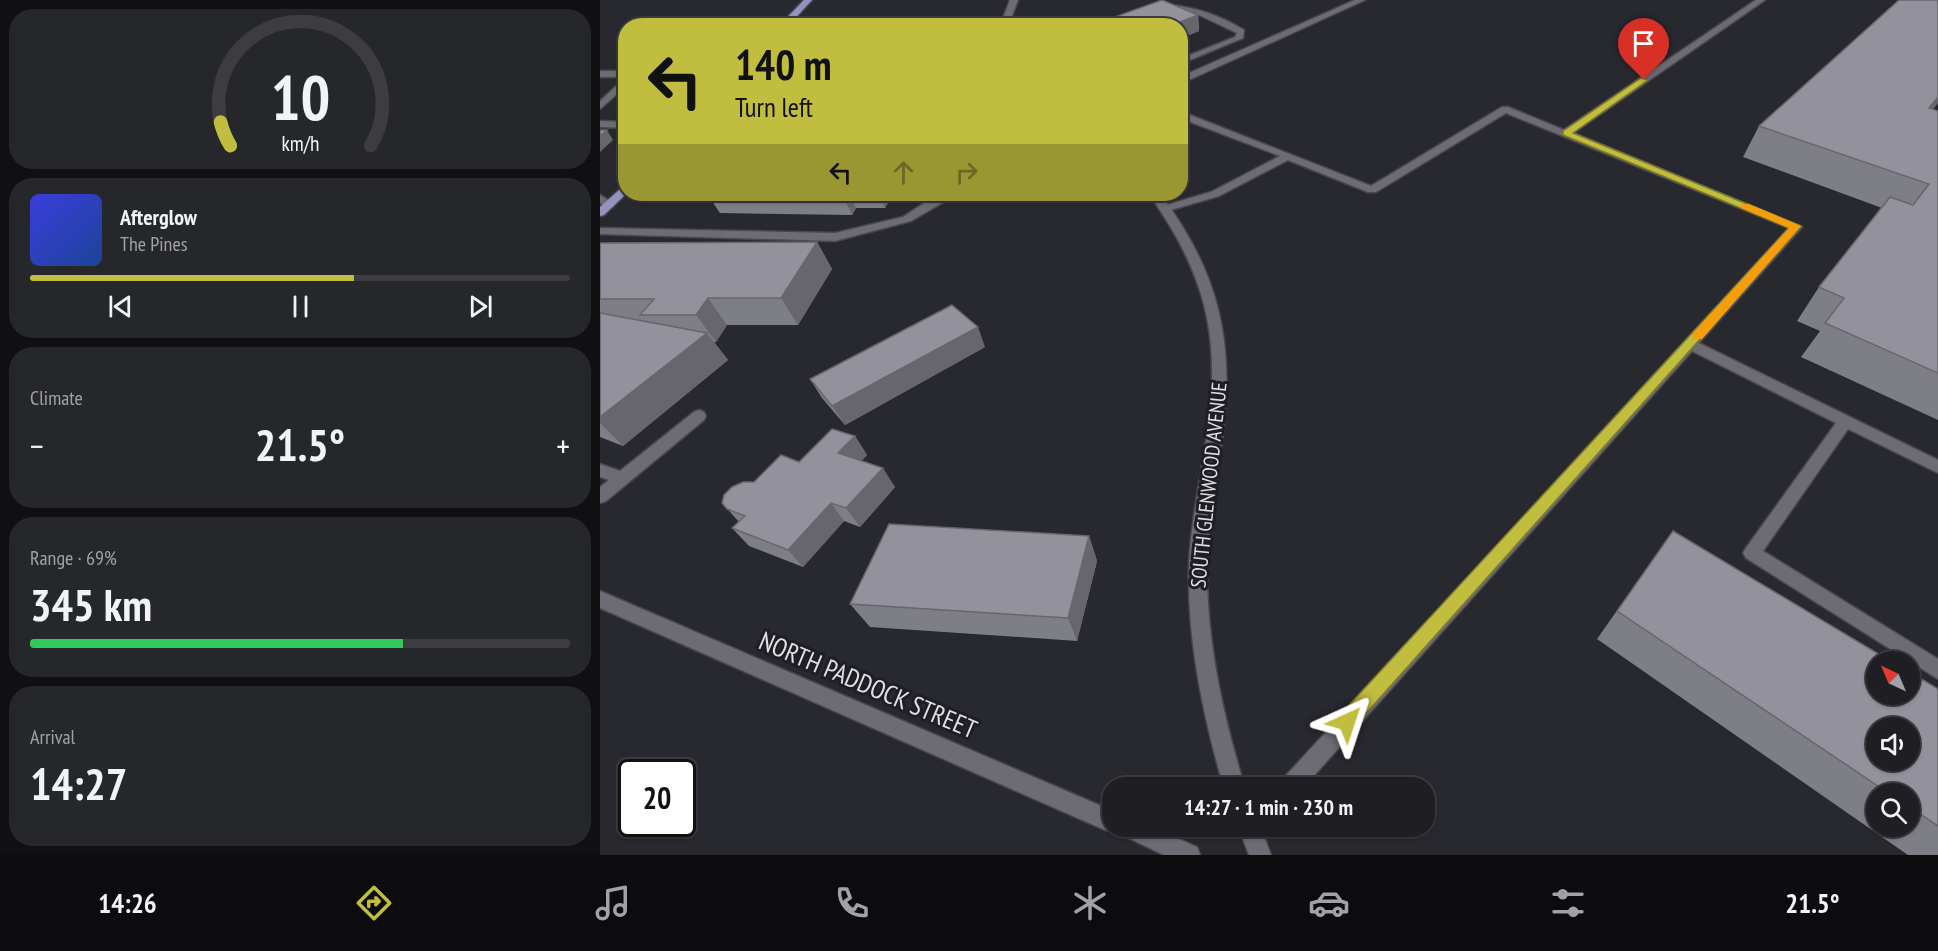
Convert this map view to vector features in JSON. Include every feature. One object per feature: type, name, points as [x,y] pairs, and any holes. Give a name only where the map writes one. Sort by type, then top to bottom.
[{"type":"main road","points":[[791,18],[808,0]]},
{"type":"main road","points":[[603,205],[618,193]]},
{"type":"street","points":[[1007,18],[1014,0]]},
{"type":"street","points":[[1188,77],[1360,0]]},
{"type":"street","points":[[1566,133],[1761,0]]},
{"type":"street","points":[[1149,12],[1172,6],[1182,7],[1234,26],[1241,32],[1239,38],[1188,59]]},
{"type":"street","points":[[600,74],[618,74]]},
{"type":"street","points":[[600,106],[618,88]]},
{"type":"street","points":[[1188,117],[1372,190],[1505,108],[1796,226],[1297,777]]},
{"type":"street","points":[[600,124],[618,124]]},
{"type":"street","points":[[1167,208],[1215,194],[1288,156]]},
{"type":"street","points":[[600,231],[835,237],[907,219],[938,201]]},
{"type":"street","name":"SOUTH GLENWOOD AVENUE","points":[[1161,201],[1181,228],[1199,264],[1209,291],[1218,337],[1220,372],[1218,410],[1200,531],[1197,591],[1203,658],[1209,691],[1232,777]]},
{"type":"street","points":[[1690,344],[1938,467]]},
{"type":"street","points":[[600,496],[699,416]]},
{"type":"street","points":[[1845,421],[1752,554],[1938,670]]},
{"type":"street","points":[[600,470],[621,478]]},
{"type":"street","name":"NORTH PADDOCK STREET","points":[[600,599],[1102,817]]},
{"type":"street","points":[[1149,837],[1189,855]]},
{"type":"street","points":[[1254,837],[1260,855]]},
{"type":"building","points":[[1162,0],[1198,15],[1188,19],[1112,18]]},
{"type":"building","points":[[1899,0],[1938,0],[1938,97],[1929,108],[1938,111],[1938,373],[1825,323],[1844,298],[1819,287],[1890,197],[1913,205],[1929,184],[1759,126]]},
{"type":"building","points":[[817,242],[781,298],[708,298],[696,315],[640,315],[654,299],[600,299],[600,243]]},
{"type":"building","points":[[952,305],[978,327],[832,406],[810,379]]},
{"type":"building","points":[[600,313],[707,333],[600,417]]},
{"type":"building","points":[[832,429],[855,436],[838,453],[883,468],[846,508],[831,503],[788,550],[732,528],[745,516],[727,509],[722,503],[724,495],[732,487],[743,482],[754,482],[781,455],[799,462]]},
{"type":"building","points":[[889,524],[1089,536],[1068,618],[850,604]]},
{"type":"building","points":[[1673,531],[1874,651],[1866,651],[1866,705],[1920,705],[1920,678],[1938,689],[1938,826],[1920,814],[1920,783],[1874,783],[1617,611]]},
{"type":"slow traffic","points":[[1697,336],[1796,226],[1745,206]]},
{"type":"route","points":[[1347,722],[1796,226],[1566,133],[1644,80]]}]
